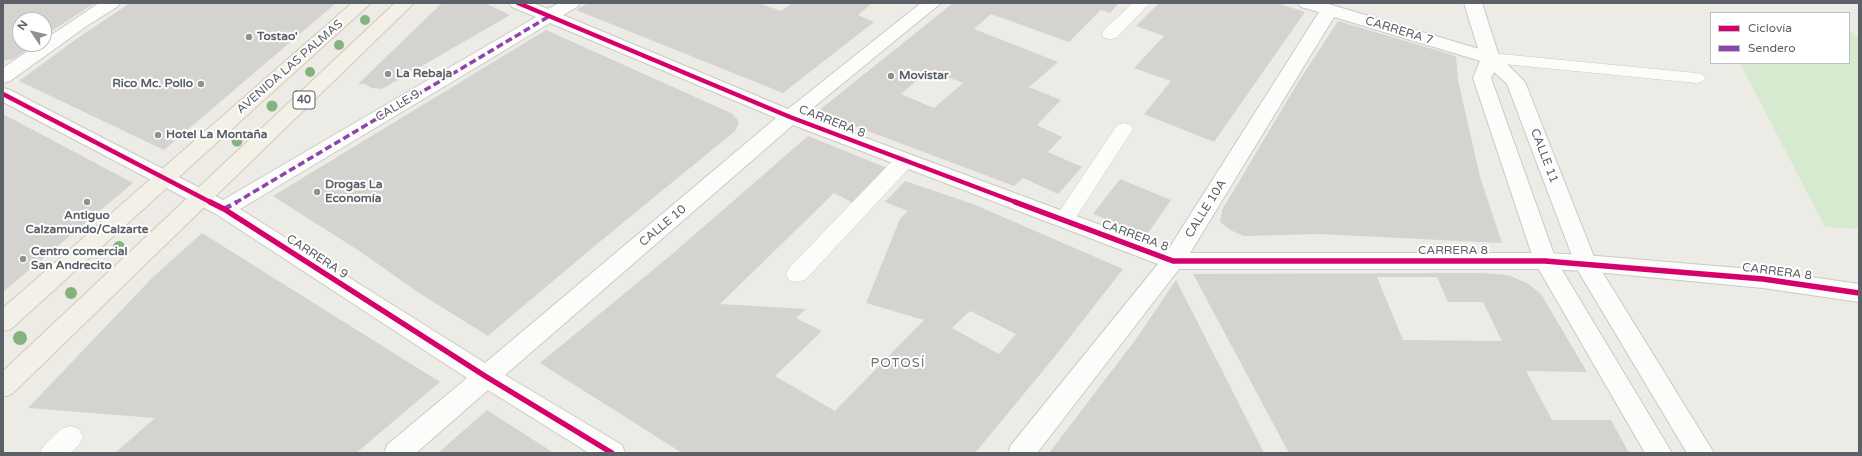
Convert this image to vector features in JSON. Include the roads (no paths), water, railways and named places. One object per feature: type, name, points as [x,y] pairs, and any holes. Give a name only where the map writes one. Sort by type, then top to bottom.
[{"type":"main road","name":"AVENIDA LAS PALMAS","points":[[3,322],[362,3]]},
{"type":"main road","name":"40","points":[[3,387],[405,3]]},
{"type":"street","points":[[3,77],[82,21],[111,3]]},
{"type":"street","name":"CARRERA 8","points":[[518,3],[548,17],[790,117],[1173,261],[1545,261],[1584,263],[1764,279],[1859,293]]},
{"type":"street","name":"CALLE 9","points":[[224,209],[572,3]]},
{"type":"street","name":"CALLE 10","points":[[397,453],[485,376],[790,117],[932,3]]},
{"type":"street","name":"CARRERA 7","points":[[1307,3],[1490,58]]},
{"type":"street","points":[[1473,3],[1490,58],[1482,78],[1545,261],[1659,453]]},
{"type":"street","name":"CALLE 10A","points":[[1021,453],[1173,261],[1329,10]]},
{"type":"street","name":"CALLE 11","points":[[1490,58],[1516,82],[1584,263],[1701,453]]},
{"type":"street","name":"CARRERA 9","points":[[3,94],[224,209],[485,376],[612,453]]},
{"type":"lane","points":[[1110,34],[1142,3]]},
{"type":"lane","points":[[1490,58],[1696,78]]},
{"type":"lane","points":[[1064,220],[1124,129]]},
{"type":"lane","points":[[797,274],[905,160]]},
{"type":"place","name":"Tostao'","points":[[249,37]]},
{"type":"place","name":"La Rebaja","points":[[388,74]]},
{"type":"place","name":"Movistar","points":[[891,76]]},
{"type":"place","name":"Rico Mc. Pollo","points":[[201,84]]},
{"type":"place","name":"Hotel La Montaña","points":[[158,135]]},
{"type":"place","name":"Drogas La Economía","points":[[317,192]]},
{"type":"place","name":"Antiguo Calzamundo/Calzarte","points":[[87,202]]},
{"type":"place","name":"Centro comercial San Andrecito","points":[[23,259]]},
{"type":"district","name":"POTOSÍ","points":[[898,364]]}]
